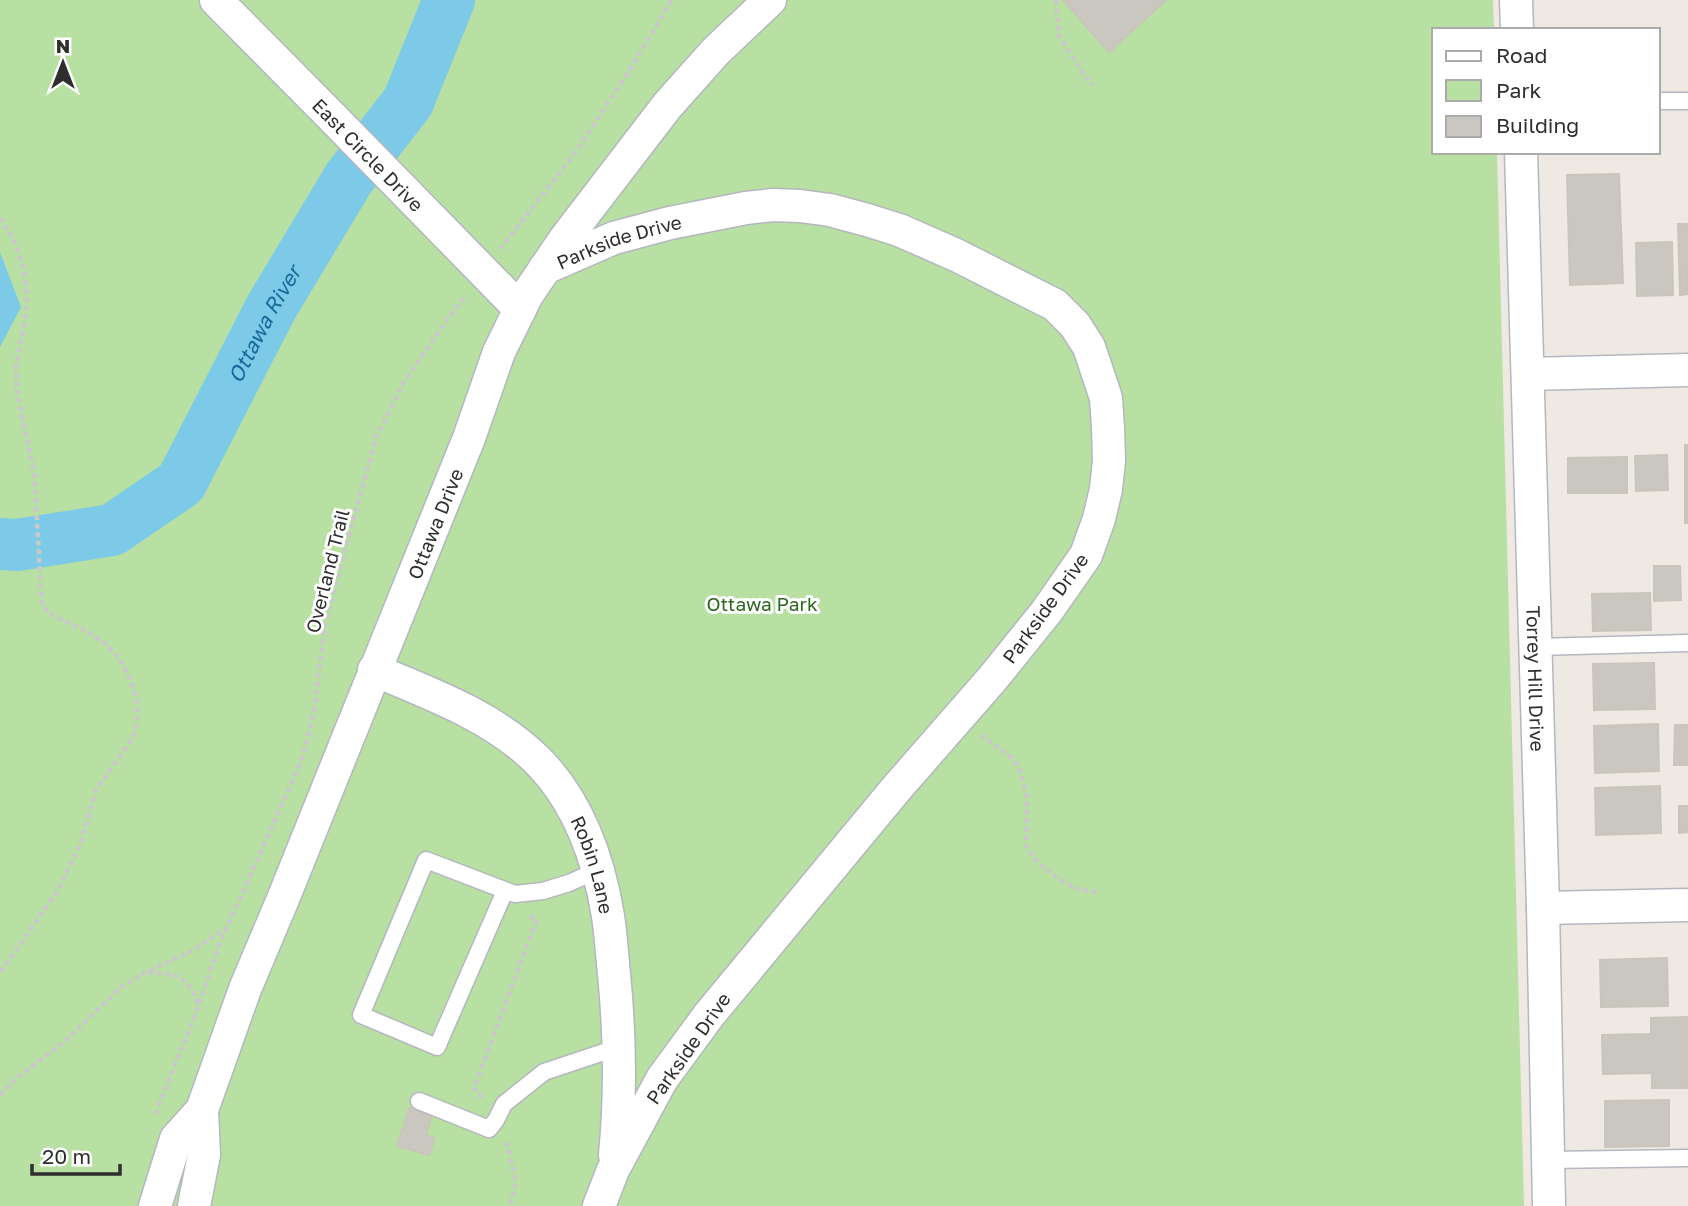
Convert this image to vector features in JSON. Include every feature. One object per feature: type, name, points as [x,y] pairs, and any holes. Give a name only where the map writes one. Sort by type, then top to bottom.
[{"type":"street","name":"East Circle Drive","points":[[216,0],[520,309]]},
{"type":"street","name":"Ottawa Drive","points":[[194,1206],[204,1155],[202,1110],[245,989],[469,438],[499,352],[527,295],[545,268],[667,106],[716,51],[770,0]]},
{"type":"street","points":[[1516,0],[1517,28]]},
{"type":"street","name":"Torrey Hill Drive","points":[[1521,154],[1549,1206]]},
{"type":"street","name":"Parkside Drive","points":[[545,268],[614,238],[670,223],[773,205],[830,210],[899,230],[956,255],[1055,305],[1074,325],[1089,348],[1106,398],[1109,461],[1106,489],[1086,555],[1047,611],[709,1015],[662,1080],[613,1170],[599,1206]]},
{"type":"street","points":[[1528,374],[1688,370]]},
{"type":"street","name":"Robin Lane","points":[[374,670],[465,710],[503,732],[536,760],[564,792],[584,830],[598,870],[608,916],[620,1088],[613,1170]]},
{"type":"street","points":[[1543,908],[1688,905]]},
{"type":"street","name":"Ottawa Drive","points":[[155,1206],[176,1139],[202,1110]]},
{"type":"lane","points":[[1660,102],[1688,101]]},
{"type":"lane","points":[[1536,647],[1688,643]]},
{"type":"lane","points":[[502,897],[437,1047],[361,1015],[426,860],[502,897],[542,891],[598,870]]},
{"type":"lane","points":[[419,1101],[489,1129],[504,1104],[544,1072],[619,1047]]},
{"type":"lane","points":[[1548,1160],[1688,1158]]},
{"type":"path","name":"Overland Trail","points":[[152,1120],[182,1051],[218,948],[306,745],[314,712],[325,623],[376,438],[404,382],[504,243],[573,156],[673,0]]},
{"type":"path","points":[[1056,0],[1059,36],[1093,86]]},
{"type":"path","points":[[0,218],[13,238],[24,269],[27,295],[16,365],[17,392],[34,472],[42,606],[55,617],[106,644],[130,679],[137,700],[134,736],[96,790],[80,845],[59,889],[0,973]]},
{"type":"path","points":[[957,719],[1013,759],[1027,798],[1026,845],[1037,863],[1067,884],[1081,890],[1098,892]]},
{"type":"path","points":[[502,897],[537,919],[474,1088],[488,1105],[506,1141],[516,1181],[510,1206]]},
{"type":"path","points":[[0,1095],[18,1077],[63,1043],[120,988],[144,973],[192,951],[227,927]]},
{"type":"path","points":[[144,973],[164,972],[177,975],[186,981],[199,1006]]},
{"type":"green space","name":"Ottawa Park","points":[[0,0],[1493,0],[1494,28],[1432,28],[1432,154],[1497,154],[1524,1206],[0,1206]]},
{"type":"water","points":[[0,252],[21,307],[0,347]]},
{"type":"building","points":[[1063,0],[1166,0],[1109,52]]},
{"type":"building","points":[[1619,174],[1623,283],[1570,285],[1567,175]]},
{"type":"building","points":[[1678,224],[1688,224],[1688,294],[1680,295]]},
{"type":"building","points":[[1672,242],[1673,295],[1637,296],[1636,243]]},
{"type":"building","points":[[1685,445],[1688,445],[1688,523],[1685,523]]},
{"type":"building","points":[[1667,455],[1668,490],[1636,491],[1635,456]]},
{"type":"building","points":[[1627,457],[1627,493],[1568,493],[1568,458]]},
{"type":"building","points":[[1654,566],[1680,566],[1681,600],[1654,601]]},
{"type":"building","points":[[1650,593],[1651,630],[1593,631],[1592,594]]},
{"type":"building","points":[[1654,663],[1655,709],[1594,710],[1593,664]]},
{"type":"building","points":[[1658,724],[1659,771],[1595,773],[1594,726]]},
{"type":"building","points":[[1675,725],[1688,725],[1688,765],[1674,765]]},
{"type":"building","points":[[1660,786],[1661,833],[1596,835],[1595,788]]},
{"type":"building","points":[[1679,806],[1688,806],[1688,832],[1679,833]]},
{"type":"building","points":[[1667,958],[1668,1006],[1601,1007],[1600,960]]},
{"type":"building","points":[[1688,1017],[1688,1088],[1652,1088],[1652,1073],[1603,1074],[1602,1035],[1651,1034],[1651,1018]]},
{"type":"building","points":[[1669,1100],[1669,1146],[1605,1147],[1605,1101]]},
{"type":"building","points":[[409,1108],[432,1115],[426,1135],[435,1138],[429,1155],[397,1146]]},
{"type":"waterway","name":"Ottawa River","points":[[0,544],[17,545],[112,530],[181,483],[272,306],[349,178],[408,102],[449,0]]}]
